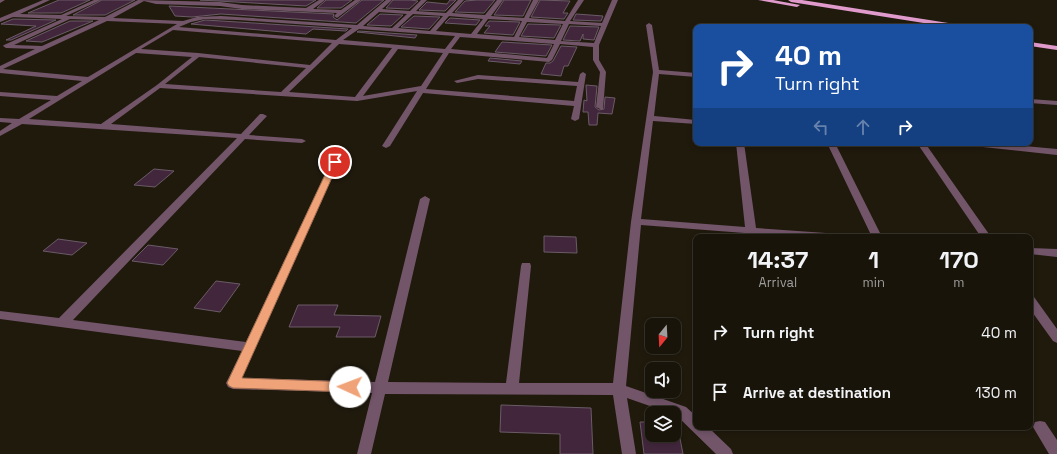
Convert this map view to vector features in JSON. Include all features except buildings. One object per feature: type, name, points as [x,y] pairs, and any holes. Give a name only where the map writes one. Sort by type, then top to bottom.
[{"type":"highway","points":[[761,0],[911,24]]},
{"type":"highway","points":[[790,0],[942,24]]},
{"type":"highway","points":[[1033,38],[1057,42]]},
{"type":"highway","points":[[1033,44],[1057,48]]},
{"type":"street","points":[[0,20],[47,0]]},
{"type":"street","points":[[61,17],[98,0]]},
{"type":"street","points":[[0,68],[106,19],[143,0],[171,3],[204,3],[242,7],[342,12]]},
{"type":"street","points":[[171,3],[177,0]]},
{"type":"street","points":[[204,3],[212,0]]},
{"type":"street","points":[[222,18],[256,0]]},
{"type":"street","points":[[307,10],[322,0]]},
{"type":"street","points":[[326,24],[358,0]]},
{"type":"street","points":[[284,94],[337,42],[358,27],[389,0]]},
{"type":"street","points":[[393,30],[424,0]]},
{"type":"street","points":[[432,32],[461,0]]},
{"type":"street","points":[[474,35],[500,0]]},
{"type":"street","points":[[516,38],[536,0]]},
{"type":"street","points":[[172,28],[549,60],[567,22],[581,0]]},
{"type":"street","points":[[600,107],[603,72],[596,60],[596,45],[615,0]]},
{"type":"street","points":[[376,10],[605,25]]},
{"type":"street","points":[[0,14],[182,22],[203,17],[326,24],[596,45]]},
{"type":"street","points":[[3,46],[70,17]]},
{"type":"street","points":[[0,134],[22,122],[88,79],[182,22]]},
{"type":"street","points":[[629,454],[619,389],[636,222],[656,72],[649,25]]},
{"type":"street","points":[[386,146],[459,34]]},
{"type":"street","points":[[3,46],[44,48]]},
{"type":"street","points":[[357,99],[396,47]]},
{"type":"street","points":[[136,51],[198,55],[312,67]]},
{"type":"street","points":[[103,126],[159,86],[198,55]]},
{"type":"street","points":[[0,71],[88,79]]},
{"type":"street","points":[[656,72],[693,75]]},
{"type":"street","points":[[575,119],[582,74]]},
{"type":"street","points":[[457,81],[478,77],[581,84]]},
{"type":"street","points":[[159,86],[357,99],[422,89],[578,104]]},
{"type":"street","points":[[0,94],[58,98]]},
{"type":"street","points":[[1033,101],[1057,103]]},
{"type":"street","points":[[62,323],[263,116]]},
{"type":"street","points":[[650,118],[693,122]]},
{"type":"street","points":[[0,120],[302,141]]},
{"type":"street","points":[[740,146],[750,230]]},
{"type":"street","points":[[832,146],[876,234]]},
{"type":"street","points":[[923,146],[984,234]]},
{"type":"street","points":[[995,146],[1057,152]]},
{"type":"street","points":[[335,162],[233,383],[380,388],[619,389],[681,411],[693,422]]},
{"type":"street","points":[[364,454],[425,199]]},
{"type":"street","points":[[636,222],[801,234]]},
{"type":"street","points":[[1033,251],[1057,253]]},
{"type":"street","points":[[512,389],[526,266]]},
{"type":"street","points":[[1033,304],[1057,338]]},
{"type":"street","points":[[0,315],[250,347]]},
{"type":"street","points":[[1040,427],[1057,453]]},
{"type":"street","points":[[701,430],[726,454]]},
{"type":"route","points":[[335,162],[233,383],[350,387]]}]
